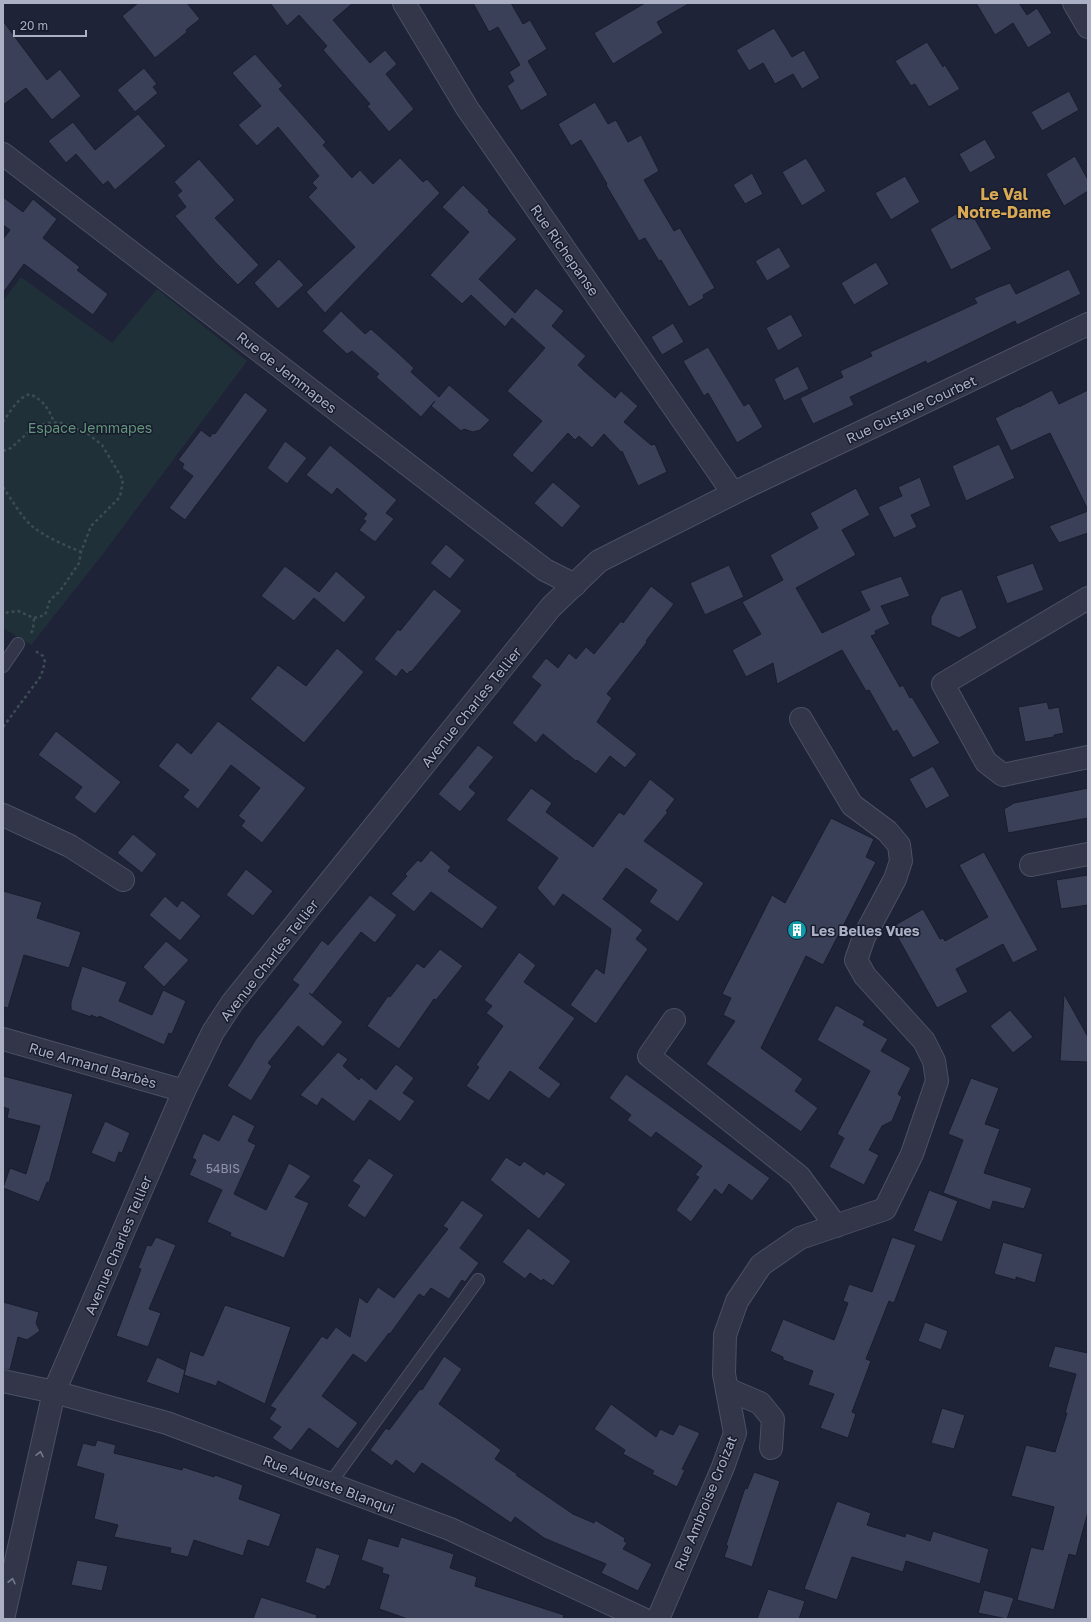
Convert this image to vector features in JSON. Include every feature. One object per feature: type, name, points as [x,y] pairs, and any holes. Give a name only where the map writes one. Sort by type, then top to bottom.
[{"type":"street","name":"Rue Richepanse","points":[[404,3],[467,108],[733,493]]},
{"type":"street","points":[[1074,3],[1088,27]]},
{"type":"street","name":"Rue de Jemmapes","points":[[3,154],[545,570],[575,584]]},
{"type":"street","name":"Rue Gustave Courbet","points":[[733,493],[1088,324]]},
{"type":"street","name":"Avenue Charles Tellier","points":[[3,1619],[54,1392],[184,1091],[213,1032],[232,1003],[551,607],[599,561],[733,493]]},
{"type":"street","points":[[1088,598],[943,684],[986,762],[1003,775],[1088,757]]},
{"type":"street","name":"Rue Ambroise Croizat","points":[[658,1619],[723,1468],[735,1433],[724,1374],[725,1335],[737,1301],[760,1265],[800,1238],[885,1209],[912,1154],[937,1081],[934,1061],[924,1040],[865,976],[856,960],[864,937],[895,879],[900,862],[899,845],[887,831],[852,805],[801,719]]},
{"type":"street","points":[[3,816],[70,846],[123,880]]},
{"type":"street","points":[[1031,865],[1088,854]]},
{"type":"street","points":[[674,1020],[649,1056],[799,1176],[836,1226]]},
{"type":"street","name":"Rue Armand Barbès","points":[[3,1039],[184,1091]]},
{"type":"street","name":"Rue Auguste Blanqui","points":[[3,1381],[54,1392],[167,1423],[450,1529],[643,1619]]},
{"type":"street","points":[[727,1389],[760,1403],[773,1418],[771,1448]]},
{"type":"lane","points":[[3,666],[18,644]]},
{"type":"lane","points":[[329,1484],[478,1280]]},
{"type":"path","points":[[3,422],[18,402],[30,394],[37,398],[49,410],[54,422]]},
{"type":"path","points":[[3,451],[11,448],[33,428],[48,423],[59,422],[87,434],[102,446],[123,480],[120,497],[91,526],[81,552],[79,563],[60,591],[50,600],[45,615],[34,618],[18,611],[3,613]]},
{"type":"path","points":[[3,487],[33,527],[61,543],[81,552]]},
{"type":"path","points":[[3,727],[41,676],[45,662],[43,656],[30,648]]},
{"type":"green space","name":"Espace Jemmapes","points":[[21,277],[112,343],[157,289],[247,361],[102,555],[31,645],[3,628],[3,301]]},
{"type":"building","points":[[138,3],[187,3],[200,19],[186,30],[187,32],[155,58],[122,16]]},
{"type":"building","points":[[270,3],[353,3],[333,20],[370,63],[385,50],[397,64],[386,74],[414,109],[389,132],[367,106],[370,104],[323,50],[327,46],[299,15],[287,26]]},
{"type":"building","points":[[473,3],[511,3],[523,24],[530,20],[547,49],[528,61],[548,95],[521,111],[507,86],[514,81],[509,72],[520,65],[498,27],[489,32]]},
{"type":"building","points":[[645,3],[690,3],[657,22],[663,33],[613,64],[594,33]]},
{"type":"building","points":[[976,3],[1019,3],[1027,15],[1037,8],[1052,33],[1028,48],[1013,23],[995,35]]},
{"type":"building","points":[[3,21],[47,80],[60,69],[81,96],[52,120],[26,88],[3,105]]},
{"type":"building","points":[[774,28],[792,57],[804,50],[820,78],[802,89],[793,74],[775,84],[763,63],[749,71],[736,50]]},
{"type":"building","points":[[927,42],[943,67],[945,65],[960,89],[929,107],[915,84],[911,86],[895,61]]},
{"type":"building","points":[[255,54],[283,86],[279,89],[326,142],[323,145],[352,178],[360,170],[373,184],[400,158],[423,182],[427,179],[440,193],[325,313],[306,292],[355,247],[308,197],[317,188],[312,183],[319,176],[278,127],[257,146],[238,125],[261,106],[232,73]]},
{"type":"building","points":[[144,68],[157,84],[153,87],[158,93],[135,112],[117,90]]},
{"type":"building","points":[[1069,91],[1079,110],[1042,131],[1031,112]]},
{"type":"building","points":[[595,102],[608,124],[616,120],[628,142],[641,135],[659,171],[644,180],[674,231],[680,228],[715,288],[703,295],[704,298],[689,307],[661,260],[659,261],[645,238],[639,241],[581,140],[571,146],[558,124]]},
{"type":"building","points":[[138,114],[166,146],[115,190],[108,181],[103,185],[76,154],[66,163],[48,141],[73,122],[95,150]]},
{"type":"building","points":[[985,139],[996,158],[970,173],[959,154]]},
{"type":"building","points":[[1075,156],[1088,180],[1088,191],[1064,206],[1046,174]]},
{"type":"building","points":[[806,158],[826,191],[802,206],[782,172]]},
{"type":"building","points":[[199,159],[235,200],[215,218],[259,265],[238,285],[215,262],[175,216],[186,207],[177,195],[182,191],[174,182]]},
{"type":"building","points":[[752,173],[763,194],[745,204],[733,185]]},
{"type":"building","points":[[905,176],[920,202],[891,220],[875,193]]},
{"type":"building","points":[[463,185],[489,210],[488,212],[517,239],[479,279],[515,313],[536,288],[564,311],[552,326],[586,356],[578,365],[584,371],[615,398],[621,391],[638,406],[624,422],[651,445],[655,444],[667,472],[638,486],[622,451],[621,452],[604,434],[592,448],[579,436],[575,440],[568,433],[532,473],[512,455],[542,421],[507,391],[545,348],[512,318],[505,327],[471,295],[462,304],[430,275],[469,232],[442,207]]},
{"type":"building","points":[[3,197],[23,212],[33,199],[57,219],[43,238],[80,267],[77,270],[108,294],[93,315],[24,264],[3,293],[3,239],[10,230],[3,225]]},
{"type":"building","points":[[968,207],[992,249],[951,270],[930,229]]},
{"type":"building","points":[[779,247],[791,267],[767,281],[755,261]]},
{"type":"building","points":[[279,259],[304,285],[278,309],[254,283]]},
{"type":"building","points":[[876,262],[889,284],[854,305],[841,283]]},
{"type":"building","points":[[1069,269],[1081,294],[1017,325],[1015,321],[927,364],[926,361],[850,397],[854,405],[813,424],[800,398],[843,377],[840,371],[872,356],[870,352],[977,303],[974,298],[999,287],[1010,283],[1016,294]]},
{"type":"building","points":[[341,311],[365,334],[371,329],[414,368],[411,372],[439,397],[449,385],[490,420],[480,430],[473,432],[464,429],[461,431],[431,406],[435,401],[421,417],[376,377],[379,374],[352,351],[347,354],[322,331]]},
{"type":"building","points":[[791,314],[803,336],[778,351],[766,328]]},
{"type":"building","points":[[673,323],[684,342],[662,355],[651,337]]},
{"type":"building","points":[[708,347],[744,406],[749,403],[763,427],[737,443],[708,393],[704,396],[683,361]]},
{"type":"building","points":[[798,366],[809,389],[784,401],[774,379]]},
{"type":"building","points":[[1052,390],[1059,404],[1088,390],[1088,510],[1050,433],[1011,451],[995,418]]},
{"type":"building","points":[[245,392],[268,410],[185,520],[169,508],[193,476],[182,468],[184,464],[178,460],[201,430],[210,437],[213,433],[215,434]]},
{"type":"building","points":[[285,441],[307,458],[287,484],[267,468]]},
{"type":"building","points":[[999,444],[1015,478],[966,501],[952,466]]},
{"type":"building","points":[[330,445],[397,500],[386,513],[394,519],[375,542],[359,530],[366,521],[363,519],[367,514],[337,488],[332,495],[306,475]]},
{"type":"building","points":[[920,477],[931,506],[911,515],[917,527],[894,538],[878,507],[902,496],[898,487]]},
{"type":"building","points":[[553,482],[581,506],[562,528],[534,503]]},
{"type":"building","points":[[856,488],[870,515],[842,530],[856,555],[796,588],[822,633],[870,610],[860,591],[901,576],[910,596],[881,606],[890,624],[875,631],[876,634],[871,636],[900,687],[903,685],[910,698],[912,697],[940,743],[913,758],[897,730],[893,732],[869,690],[866,691],[842,650],[777,684],[773,663],[746,677],[732,650],[761,634],[742,602],[783,580],[770,555],[818,528],[810,513]]},
{"type":"building","points":[[1088,511],[1088,533],[1059,543],[1049,526]]},
{"type":"building","points":[[446,544],[465,560],[450,579],[430,563]]},
{"type":"building","points":[[1033,563],[1044,590],[1007,604],[996,576]]},
{"type":"building","points":[[729,565],[744,597],[705,615],[690,583]]},
{"type":"building","points":[[285,566],[319,592],[336,571],[366,597],[344,623],[314,598],[294,621],[261,596]]},
{"type":"building","points":[[651,586],[674,604],[607,694],[612,698],[597,722],[637,754],[625,768],[610,756],[596,774],[577,760],[576,761],[543,734],[536,743],[512,723],[541,685],[531,677],[546,658],[558,668],[569,653],[576,659],[586,647],[594,654],[621,621],[623,623]]},
{"type":"building","points":[[434,589],[462,611],[411,672],[410,671],[407,674],[402,669],[396,677],[374,659],[398,629],[400,631]]},
{"type":"building","points":[[962,589],[977,628],[959,638],[931,625],[931,617],[941,597]]},
{"type":"building","points":[[337,648],[364,672],[304,743],[250,699],[278,665],[306,686]]},
{"type":"building","points":[[1047,702],[1049,709],[1059,707],[1064,733],[1054,735],[1054,737],[1025,742],[1018,707]]},
{"type":"building","points":[[218,721],[306,788],[262,843],[241,826],[245,821],[238,816],[260,788],[231,765],[198,809],[183,797],[189,790],[158,766],[177,742],[191,754]]},
{"type":"building","points":[[56,731],[121,782],[95,814],[74,798],[82,787],[38,755]]},
{"type":"building","points":[[478,745],[494,757],[469,787],[476,793],[460,812],[438,794]]},
{"type":"building","points":[[933,766],[950,796],[926,809],[909,779]]},
{"type":"building","points":[[650,779],[675,799],[666,811],[668,812],[644,841],[704,883],[678,922],[649,902],[657,890],[626,868],[603,899],[643,930],[636,939],[648,949],[596,1024],[570,1005],[596,968],[604,974],[611,929],[563,894],[554,907],[537,888],[558,858],[506,820],[531,788],[552,803],[546,812],[593,847],[619,812],[624,815]]},
{"type":"building","points":[[1088,788],[1088,818],[1008,833],[1004,809],[1014,803]]},
{"type":"building","name":"Les Belles Vues","points":[[831,818],[874,839],[866,857],[876,862],[823,965],[806,956],[761,1048],[803,1079],[795,1091],[818,1108],[801,1132],[706,1064],[735,1021],[723,1015],[731,998],[722,994],[772,895],[785,903]]},
{"type":"building","points":[[133,834],[157,854],[142,873],[117,853]]},
{"type":"building","points":[[431,850],[451,867],[448,871],[498,907],[482,929],[431,892],[414,912],[391,894],[407,876],[405,874],[418,860],[421,862]]},
{"type":"building","points":[[984,852],[1038,950],[1013,963],[1003,944],[956,969],[968,992],[937,1008],[892,927],[923,909],[940,939],[943,938],[945,941],[988,917],[959,865]]},
{"type":"building","points":[[246,869],[273,891],[253,916],[226,895]]},
{"type":"building","points":[[1088,875],[1088,905],[1061,909],[1056,880]]},
{"type":"building","points":[[3,891],[42,902],[37,918],[81,932],[69,968],[24,955],[8,1008],[3,1007]]},
{"type":"building","points":[[370,895],[397,915],[375,943],[361,932],[312,995],[309,993],[343,1022],[323,1047],[298,1026],[268,1063],[272,1066],[251,1101],[227,1086],[256,1039],[299,985],[292,980],[322,940],[328,945]]},
{"type":"building","points":[[165,896],[177,907],[182,900],[201,916],[180,941],[149,915]]},
{"type":"building","points":[[166,941],[189,960],[164,987],[143,967]]},
{"type":"building","points":[[440,949],[463,966],[436,1000],[434,999],[399,1049],[367,1026],[388,996],[390,997],[417,963],[424,968]]},
{"type":"building","points":[[519,952],[536,965],[524,982],[575,1018],[539,1068],[561,1084],[549,1099],[510,1071],[489,1101],[466,1086],[479,1067],[476,1065],[503,1026],[486,1013],[492,1006],[484,1000]]},
{"type":"building","points":[[82,966],[127,982],[119,1001],[152,1015],[163,990],[186,1001],[172,1034],[169,1033],[164,1045],[99,1016],[98,1018],[91,1015],[91,1017],[71,1010],[71,1002]]},
{"type":"building","points":[[1064,994],[1088,1037],[1088,1062],[1060,1061]]},
{"type":"building","points":[[836,1005],[865,1021],[863,1025],[888,1039],[881,1051],[911,1068],[898,1094],[902,1097],[892,1121],[882,1126],[869,1150],[879,1155],[864,1185],[829,1167],[844,1138],[837,1134],[870,1071],[817,1040]]},
{"type":"building","points":[[1010,1010],[1033,1037],[1013,1053],[990,1026]]},
{"type":"building","points":[[338,1052],[348,1059],[343,1066],[359,1080],[361,1077],[376,1090],[396,1064],[414,1078],[403,1093],[415,1101],[400,1122],[370,1100],[354,1122],[322,1098],[317,1106],[300,1095]]},
{"type":"building","points":[[626,1074],[770,1178],[752,1201],[729,1184],[722,1195],[715,1189],[691,1222],[676,1210],[699,1177],[695,1175],[702,1166],[656,1132],[651,1138],[627,1120],[631,1115],[609,1098]]},
{"type":"building","points":[[3,1076],[73,1094],[49,1183],[47,1182],[39,1202],[3,1188],[10,1168],[26,1174],[40,1126],[7,1118],[9,1109],[3,1107]]},
{"type":"building","points":[[971,1078],[999,1088],[985,1124],[1000,1129],[984,1173],[1032,1188],[1024,1209],[993,1201],[990,1210],[943,1193],[963,1140],[948,1134]]},
{"type":"building","points":[[233,1114],[255,1126],[248,1141],[256,1145],[234,1194],[266,1210],[289,1163],[311,1176],[295,1197],[309,1203],[284,1258],[230,1236],[231,1233],[207,1222],[222,1190],[189,1175],[196,1160],[192,1158],[203,1133],[219,1141]]},
{"type":"building","points":[[105,1121],[130,1133],[122,1153],[119,1152],[115,1163],[91,1153]]},
{"type":"building","points":[[506,1157],[520,1166],[524,1161],[544,1175],[546,1171],[566,1184],[539,1219],[490,1180]]},
{"type":"building","points":[[369,1158],[394,1175],[365,1218],[347,1206],[360,1186],[352,1181]]},
{"type":"building","points":[[929,1190],[958,1201],[942,1242],[913,1231]]},
{"type":"building","points":[[462,1200],[484,1215],[460,1248],[479,1263],[465,1282],[462,1280],[449,1299],[431,1288],[424,1297],[419,1294],[390,1334],[389,1333],[366,1363],[353,1354],[322,1396],[358,1423],[338,1449],[309,1428],[291,1451],[272,1438],[281,1427],[269,1419],[276,1409],[270,1406],[322,1336],[327,1339],[336,1327],[350,1337],[359,1297],[367,1303],[378,1287],[394,1298],[448,1229],[443,1226]]},
{"type":"building","points":[[528,1228],[571,1261],[553,1286],[543,1279],[541,1281],[530,1273],[525,1279],[502,1262]]},
{"type":"building","points":[[156,1237],[176,1245],[149,1309],[161,1313],[148,1347],[116,1336],[141,1269],[138,1268],[147,1245],[151,1246]]},
{"type":"building","points":[[892,1237],[916,1245],[894,1303],[889,1301],[866,1359],[871,1361],[852,1412],[856,1414],[848,1438],[820,1428],[834,1394],[808,1385],[813,1371],[783,1360],[783,1357],[770,1351],[783,1319],[834,1340],[848,1303],[843,1301],[849,1284],[872,1292]]},
{"type":"building","points":[[1003,1242],[1043,1254],[1035,1283],[1016,1277],[1016,1280],[994,1274]]},
{"type":"building","points":[[3,1302],[39,1312],[36,1323],[40,1331],[27,1340],[18,1337],[10,1370],[3,1369]]},
{"type":"building","points":[[225,1305],[291,1327],[265,1404],[218,1381],[216,1386],[184,1375],[190,1351],[203,1356]]},
{"type":"building","points":[[925,1322],[948,1331],[941,1350],[918,1341]]},
{"type":"building","points":[[1055,1346],[1088,1353],[1088,1512],[1076,1556],[1069,1554],[1054,1610],[1017,1600],[1031,1547],[1043,1550],[1054,1507],[1011,1496],[1026,1445],[1055,1452],[1067,1413],[1065,1413],[1076,1374],[1048,1367]]},
{"type":"building","points":[[444,1356],[462,1369],[439,1404],[501,1450],[495,1459],[517,1474],[516,1475],[573,1514],[594,1523],[595,1520],[625,1538],[624,1541],[627,1543],[623,1549],[652,1564],[638,1591],[601,1573],[606,1564],[544,1538],[515,1517],[511,1523],[422,1463],[414,1474],[396,1460],[392,1466],[370,1450],[386,1428],[389,1430],[420,1389],[422,1390]]},
{"type":"building","points":[[157,1357],[185,1370],[179,1394],[146,1382]]},
{"type":"building","points":[[611,1404],[656,1437],[660,1429],[673,1435],[679,1424],[700,1433],[682,1469],[685,1470],[677,1487],[652,1474],[654,1471],[623,1454],[625,1450],[594,1429]]},
{"type":"building","points":[[942,1408],[965,1415],[954,1449],[931,1443]]},
{"type":"building","points":[[97,1440],[116,1445],[114,1453],[182,1470],[183,1467],[214,1477],[215,1475],[243,1485],[239,1499],[281,1514],[269,1547],[248,1540],[243,1556],[194,1540],[188,1557],[170,1553],[171,1548],[114,1537],[118,1525],[94,1519],[104,1474],[76,1466],[83,1443],[95,1446]]},
{"type":"building","points":[[754,1472],[780,1481],[752,1567],[724,1557],[728,1546],[726,1545],[745,1488],[747,1489]]},
{"type":"building","points":[[837,1501],[871,1513],[867,1525],[905,1537],[906,1533],[930,1541],[933,1531],[989,1549],[980,1584],[906,1561],[903,1572],[852,1557],[837,1600],[804,1589]]},
{"type":"building","points":[[401,1537],[454,1554],[450,1568],[477,1577],[475,1586],[564,1615],[563,1619],[408,1619],[379,1609],[389,1575],[382,1573],[383,1568],[361,1560],[368,1538],[398,1547]]},
{"type":"building","points":[[316,1547],[340,1555],[330,1586],[327,1586],[325,1590],[305,1582]]},
{"type":"building","points":[[77,1560],[108,1566],[102,1591],[71,1585]]},
{"type":"building","points":[[768,1589],[805,1601],[799,1619],[757,1619]]},
{"type":"building","points":[[984,1590],[1014,1598],[1007,1619],[978,1613]]},
{"type":"building","points":[[261,1597],[317,1615],[316,1619],[253,1619]]},
{"type":"place","name":"Les Belles Vues","points":[[797,930]]},
{"type":"district","name":"Le Val Notre-Dame","points":[[1004,203]]}]
